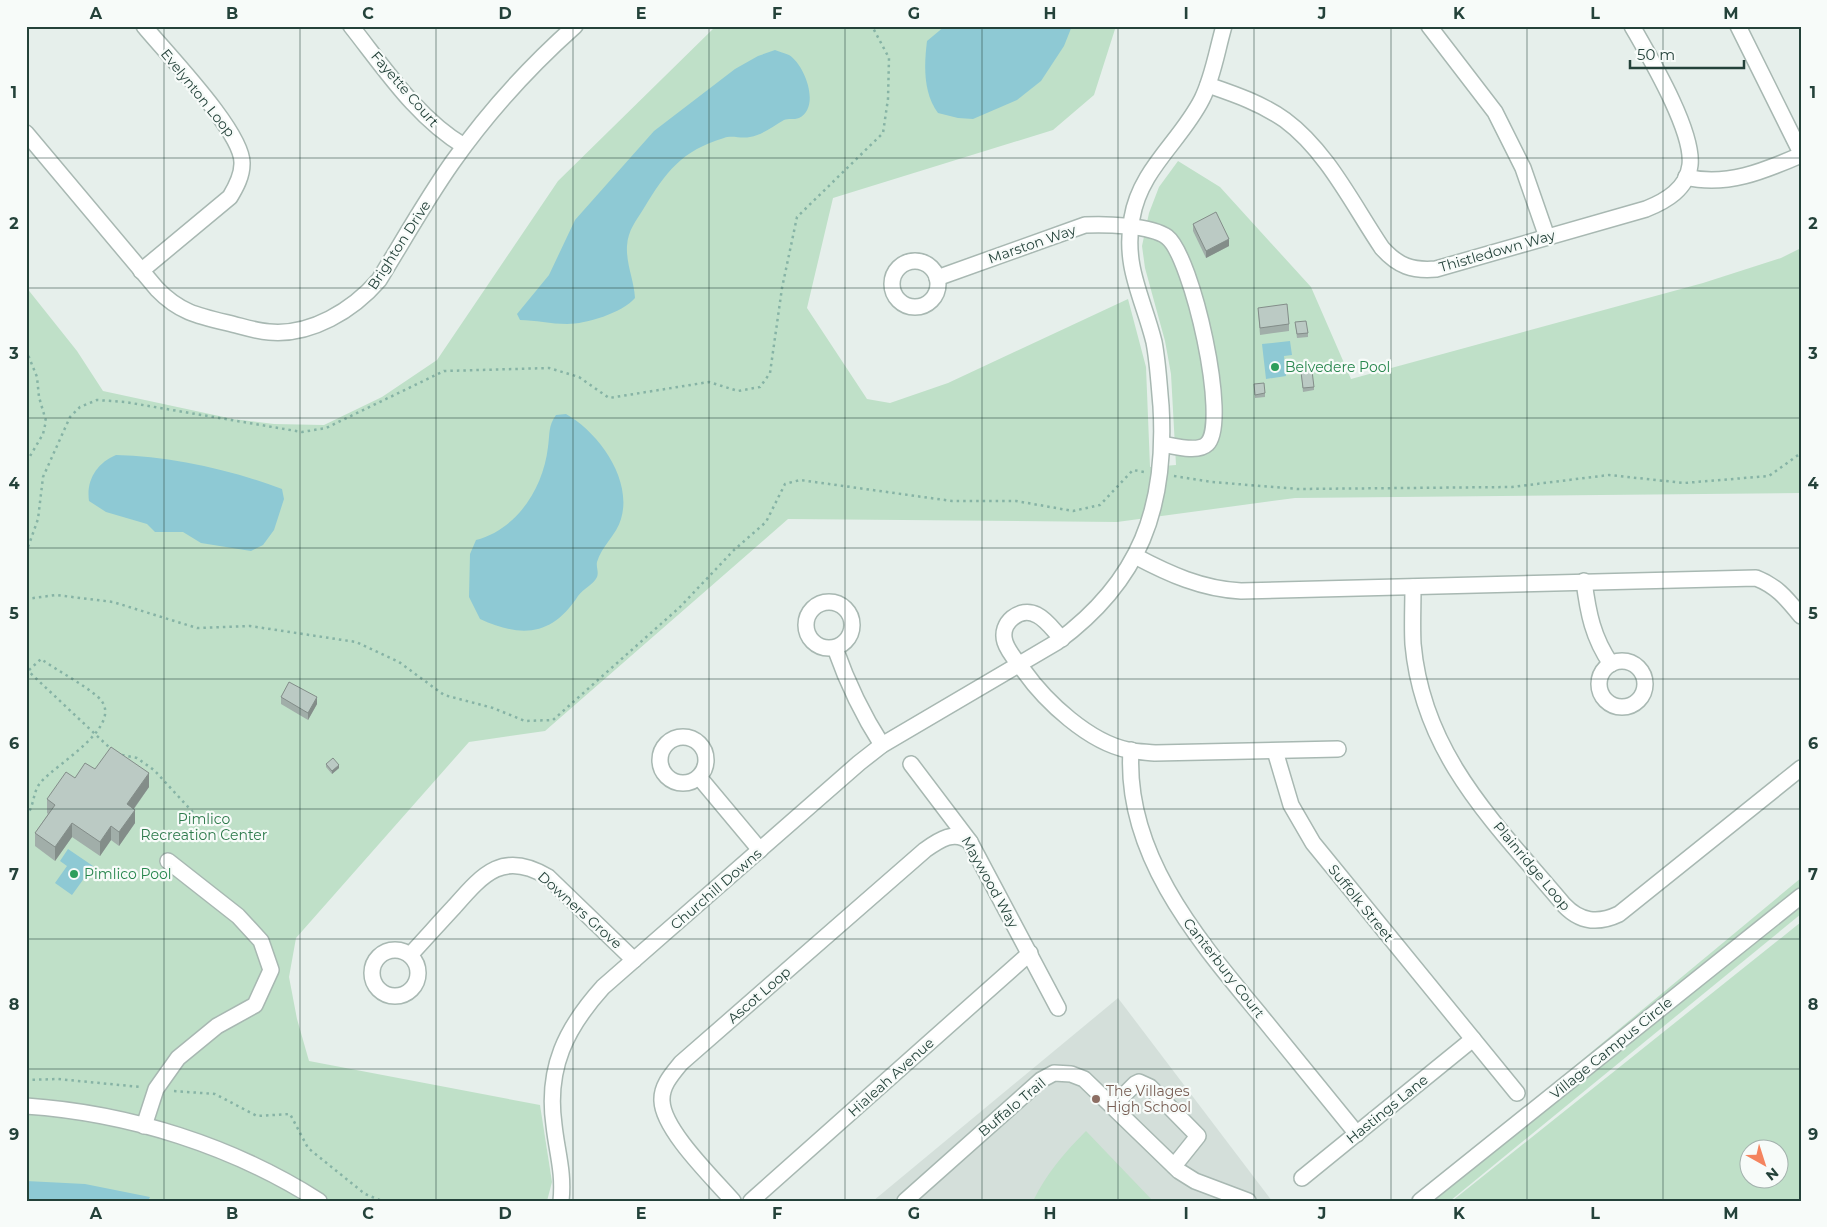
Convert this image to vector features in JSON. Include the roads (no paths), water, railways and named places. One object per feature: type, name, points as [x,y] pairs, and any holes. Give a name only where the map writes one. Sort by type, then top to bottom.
[{"type":"street","name":"Evelynton Loop","points":[[141,271],[230,196],[238,182],[242,164],[233,134],[144,26]]},
{"type":"street","name":"Fayette Court","points":[[351,26],[415,106],[434,126],[464,146]]},
{"type":"street","name":"Churchill Downs","points":[[560,1201],[563,1182],[561,1157],[554,1125],[552,1092],[558,1056],[568,1034],[583,1009],[634,960],[832,785],[882,745],[1062,639],[1098,608],[1115,588],[1135,556],[1148,525],[1160,475],[1162,444],[1154,343],[1132,276],[1131,227],[1136,199],[1145,179],[1193,115],[1208,85],[1224,26]]},
{"type":"street","points":[[1428,26],[1495,112],[1523,168],[1547,237]]},
{"type":"street","points":[[1632,26],[1659,75],[1678,117],[1688,146],[1690,165],[1686,177],[1696,180],[1735,179],[1753,175],[1801,154],[1738,26]]},
{"type":"street","name":"Brighton Drive","points":[[26,133],[141,271],[171,304],[203,317],[268,332],[286,332],[325,321],[351,306],[368,293],[379,280],[464,146],[518,81],[565,30]]},
{"type":"street","name":"Thistledown Way","points":[[1208,85],[1262,106],[1298,130],[1326,164],[1392,260],[1404,267],[1418,271],[1436,269],[1646,209],[1665,201],[1676,192],[1686,177]]},
{"type":"street","name":"Marston Way","points":[[937,278],[1085,225],[1104,224],[1131,227],[1160,234],[1168,238],[1175,248],[1203,324],[1209,357],[1214,418],[1211,439],[1207,445],[1201,448],[1162,444]]},
{"type":"street","points":[[1135,556],[1176,576],[1221,590],[1756,578],[1770,583],[1783,594],[1801,616]]},
{"type":"street","points":[[1584,582],[1593,632],[1610,664]]},
{"type":"street","name":"Plainridge Loop","points":[[1413,587],[1413,643],[1417,668],[1428,715],[1444,751],[1468,790],[1574,915],[1599,921],[1619,914],[1801,768]]},
{"type":"street","points":[[1062,639],[1044,619],[1036,614],[1026,612],[1016,615],[1008,622],[1004,632],[1005,642],[1036,687],[1069,720],[1108,743],[1131,750],[1194,754],[1338,749]]},
{"type":"street","points":[[835,648],[858,705],[882,745]]},
{"type":"street","name":"Canterbury Court","points":[[1131,750],[1132,784],[1141,827],[1162,879],[1185,920],[1203,945],[1357,1134]]},
{"type":"street","name":"Suffolk Street","points":[[1275,751],[1292,805],[1313,844],[1517,1093]]},
{"type":"street","name":"Maywood Way","points":[[911,764],[970,842],[1058,1008]]},
{"type":"street","points":[[699,777],[760,850]]},
{"type":"street","name":"Ascot Loop","points":[[733,1201],[672,1129],[664,1115],[661,1100],[670,1076],[681,1064],[925,850],[937,841],[950,836],[963,836],[970,842]]},
{"type":"street","points":[[144,1126],[156,1089],[178,1058],[217,1026],[255,1005],[271,970],[261,941],[238,916],[168,861]]},
{"type":"street","name":"Downers Grove","points":[[410,955],[479,879],[495,869],[513,865],[531,867],[548,877],[634,960]]},
{"type":"street","name":"Village Campus Circle","points":[[1420,1201],[1801,896]]},
{"type":"street","name":"Hialeah Avenue","points":[[751,1201],[1030,953]]},
{"type":"street","name":"Hastings Lane","points":[[1302,1178],[1473,1039]]},
{"type":"street","name":"Buffalo Trail","points":[[904,1201],[1030,1088],[1054,1073],[1071,1074],[1084,1079],[1174,1166],[1195,1181],[1248,1201]]},
{"type":"street","points":[[1113,1106],[1139,1082],[1145,1083],[1156,1093],[1198,1136],[1174,1166]]},
{"type":"street","points":[[26,1106],[109,1117],[179,1136],[284,1178],[319,1201]]},
{"type":"water","points":[[945,26],[1072,26],[1064,46],[1041,81],[1017,100],[973,119],[958,118],[938,113],[927,88],[925,60],[927,41]]},
{"type":"water","points":[[775,50],[789,55],[795,60],[805,76],[810,96],[806,113],[799,118],[784,120],[755,136],[727,137],[709,143],[696,149],[676,164],[652,195],[629,235],[627,253],[635,298],[613,313],[584,322],[561,324],[520,320],[517,314],[549,275],[575,220],[654,131],[735,69],[758,56]]},
{"type":"water","name":"Belvedere Pool","points":[[1290,341],[1292,355],[1284,356],[1286,376],[1266,379],[1262,344]]},
{"type":"water","points":[[566,414],[590,432],[610,458],[622,488],[623,504],[619,525],[599,556],[596,580],[580,593],[558,619],[547,626],[535,630],[523,631],[495,625],[480,619],[469,597],[470,554],[476,540],[491,535],[504,527],[526,505],[534,492],[545,463],[552,423],[556,415]]},
{"type":"water","points":[[116,455],[158,458],[200,465],[243,476],[282,489],[284,499],[274,530],[263,545],[251,551],[201,543],[183,532],[155,532],[147,524],[106,512],[89,501],[89,486],[98,468],[109,458]]},
{"type":"water","name":"Pimlico Pool","points":[[68,849],[93,866],[72,895],[55,883],[67,866],[60,861]]},
{"type":"water","points":[[26,1181],[85,1184],[150,1197],[148,1201],[26,1201]]},
{"type":"place","name":"Belvedere Pool","points":[[1275,367]]},
{"type":"place","name":"Pimlico Pool","points":[[74,874]]},
{"type":"place","name":"The Villages High School","points":[[1096,1099]]},
{"type":"park label","name":"Pimlico Recreation Center","points":[[204,828]]}]
